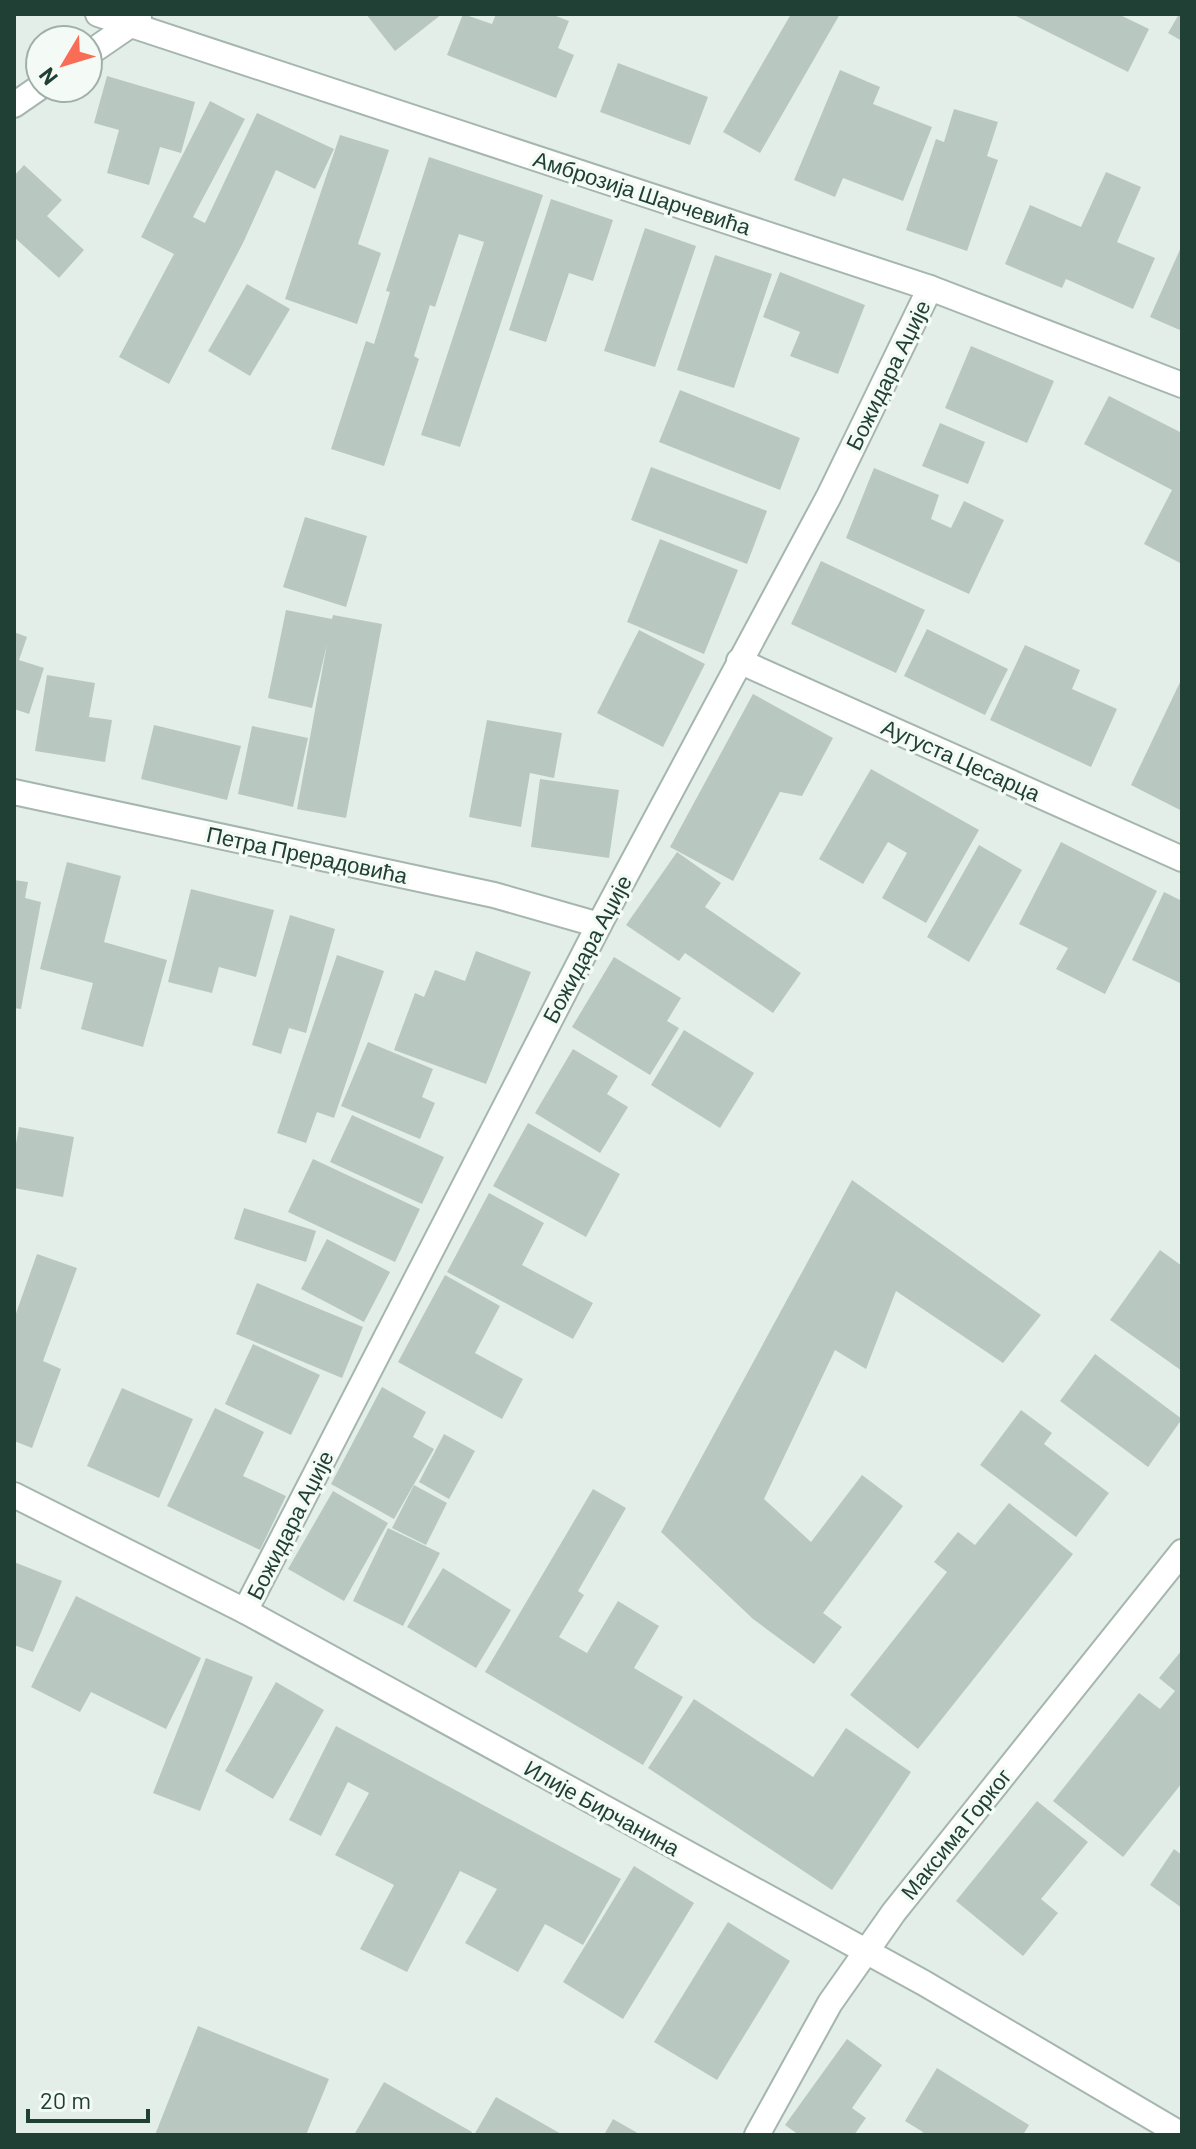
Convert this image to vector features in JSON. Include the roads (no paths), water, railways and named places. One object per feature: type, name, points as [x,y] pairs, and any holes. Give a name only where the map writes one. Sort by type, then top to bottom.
[{"type":"street","name":"Амброзија Шарчевића","points":[[98,14],[138,20],[930,288],[1182,385]]},
{"type":"street","points":[[104,43],[138,20]]},
{"type":"street","name":"Божидара Аџије","points":[[245,1611],[599,925],[829,496],[930,288]]},
{"type":"street","name":"Аугуста Цесарца","points":[[739,661],[1182,859]]},
{"type":"street","name":"Петра Прерадовића","points":[[14,792],[494,895],[599,925]]},
{"type":"street","name":"Илије Бирчанина","points":[[14,1495],[245,1611],[866,1951],[1182,2135]]},
{"type":"street","name":"Максима Горког","points":[[757,2135],[830,2003],[866,1951],[904,1899],[1182,1552]]}]
